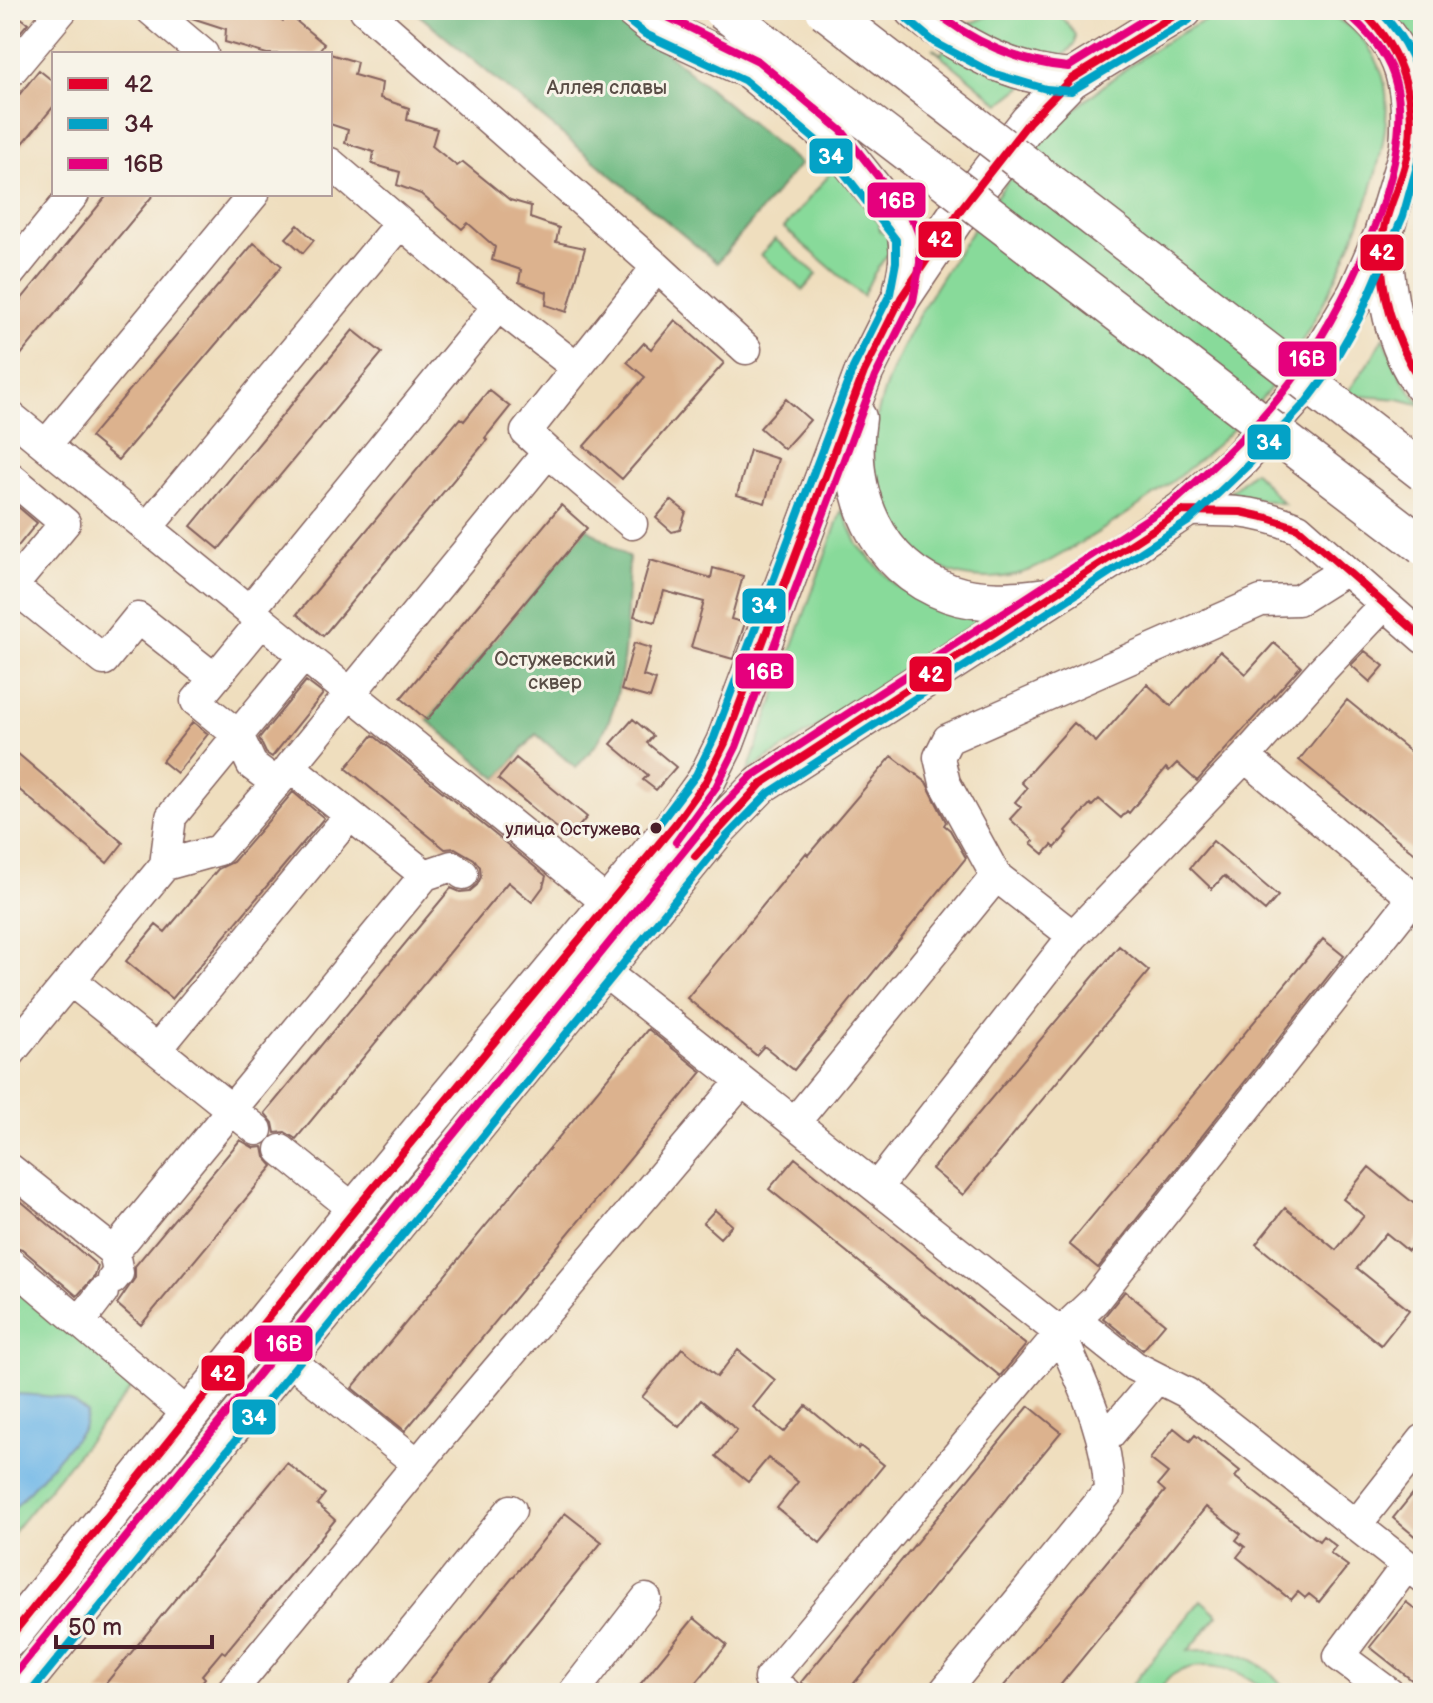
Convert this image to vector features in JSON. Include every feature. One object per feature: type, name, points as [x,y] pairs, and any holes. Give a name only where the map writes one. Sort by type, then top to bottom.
[{"type":"main road","points":[[634,10],[651,24],[750,70],[833,139],[905,229],[908,263],[901,298]]},
{"type":"main road","points":[[722,10],[1423,546]]},
{"type":"main road","points":[[825,10],[1423,472]]},
{"type":"main road","points":[[915,10],[941,32],[997,62],[1048,77],[1071,79]]},
{"type":"main road","points":[[10,1637],[188,1414],[676,823],[706,781],[725,743],[864,372],[901,298],[1003,153],[1071,79],[1183,10]]},
{"type":"main road","points":[[1361,10],[1386,36],[1400,58],[1411,104],[1416,158]]},
{"type":"main road","points":[[15,1693],[718,828],[761,784],[1116,556],[1182,511],[1241,458],[1299,392],[1357,294],[1416,158],[1423,118]]},
{"type":"main road","points":[[1383,235],[1384,274],[1398,338],[1404,356],[1423,385]]},
{"type":"main road","points":[[864,372],[854,437],[856,476],[872,528],[886,546],[918,576],[950,593],[997,600],[1048,597]]},
{"type":"street","points":[[10,72],[62,10]]},
{"type":"street","points":[[151,10],[195,51]]},
{"type":"street","points":[[365,10],[746,349]]},
{"type":"street","points":[[332,165],[498,306],[577,368]]},
{"type":"street","points":[[10,273],[72,196]]},
{"type":"street","points":[[10,458],[29,431],[252,196]]},
{"type":"street","points":[[147,528],[400,223]]},
{"type":"street","points":[[632,524],[526,432],[657,267]]},
{"type":"street","points":[[425,875],[350,815],[283,775],[252,765],[238,735],[196,701],[255,616],[498,306]]},
{"type":"street","points":[[29,431],[609,904]]},
{"type":"street","points":[[165,865],[219,850],[548,452]]},
{"type":"street","points":[[10,477],[65,523],[11,588],[104,660],[138,618],[214,678]]},
{"type":"street","points":[[1182,511],[1234,510],[1275,519],[1298,528],[1423,638]]},
{"type":"street","points":[[1073,936],[996,876],[945,783],[939,757],[948,739],[1261,601],[1298,600],[1344,571]]},
{"type":"street","points":[[877,1187],[1073,936],[1245,757],[1378,611]]},
{"type":"street","points":[[10,1053],[165,865],[171,817],[304,655]]},
{"type":"street","points":[[786,1693],[769,1679],[1068,1326],[1095,1300],[1418,902],[1245,757]]},
{"type":"street","points":[[158,1048],[350,815]]},
{"type":"street","points":[[80,1322],[110,1274],[232,1108],[425,875],[452,866],[463,874]]},
{"type":"street","points":[[795,1122],[996,876]]},
{"type":"street","points":[[602,970],[877,1187],[1068,1326],[1134,1366],[1187,1393],[1415,1572],[1339,1656],[1389,1693]]},
{"type":"street","points":[[70,980],[257,1130]]},
{"type":"street","points":[[230,1693],[418,1464],[742,1081]]},
{"type":"street","points":[[281,1150],[355,1210]]},
{"type":"street","points":[[10,1169],[110,1274]]},
{"type":"street","points":[[10,1263],[188,1414]]},
{"type":"street","points":[[943,1693],[1109,1491],[1108,1461],[1068,1326]]},
{"type":"street","points":[[287,1358],[418,1464]]},
{"type":"street","points":[[1103,1442],[1157,1378]]},
{"type":"street","points":[[1357,1524],[1423,1440]]},
{"type":"street","points":[[363,1693],[511,1510]]},
{"type":"street","points":[[573,1693],[646,1599]]},
{"type":"green space","points":[[1293,8],[1324,11],[1363,40],[1377,61],[1385,85],[1386,118],[1380,158],[1368,200],[1351,244],[1310,327],[1289,362],[1247,416],[1195,464],[1108,526],[1048,562],[1022,573],[978,578],[937,566],[912,546],[883,506],[873,467],[874,434],[881,400],[910,332],[982,217],[1048,135],[1134,62],[1185,31],[1233,10]]},
{"type":"green space","name":"Аллея славы","points":[[413,10],[615,10],[800,164],[717,263]]},
{"type":"green space","points":[[1003,10],[1056,10],[1076,35],[1075,43],[1067,52],[1000,104],[932,48],[941,54],[957,29]]},
{"type":"green space","points":[[1385,10],[1423,10],[1423,74]]},
{"type":"green space","points":[[835,168],[879,224],[880,231],[889,236],[905,229],[873,275],[863,296],[784,228]]},
{"type":"green space","points":[[775,239],[817,274],[803,290],[761,255]]},
{"type":"green space","points":[[1383,337],[1404,382],[1422,405],[1399,399],[1346,395]]},
{"type":"green space","points":[[1254,471],[1284,504],[1224,497]]},
{"type":"green space","points":[[842,509],[858,545],[895,585],[940,610],[985,620],[748,771]]},
{"type":"green space","name":"Остужевский сквер","points":[[587,528],[629,558],[624,652],[609,720],[597,744],[576,768],[536,734],[498,779],[427,720]]},
{"type":"green space","points":[[10,1274],[139,1379],[10,1536]]},
{"type":"green space","points":[[1201,1600],[1218,1615],[1188,1651],[1218,1650],[1244,1657],[1268,1671],[1288,1693],[1266,1693],[1235,1672],[1198,1666],[1174,1674],[1157,1693],[1125,1693]]},
{"type":"water","points":[[10,1395],[63,1399],[87,1413],[83,1429],[10,1513]]},
{"type":"building","points":[[10,10],[28,23],[10,44]]},
{"type":"building","points":[[179,10],[269,10],[283,21],[289,15],[324,44],[318,52],[260,52],[225,42],[226,29],[186,16]]},
{"type":"building","points":[[332,55],[357,62],[354,75],[382,83],[380,98],[409,108],[407,120],[437,129],[432,146],[457,166],[463,162],[510,200],[531,206],[530,218],[559,228],[556,242],[585,248],[567,312],[546,305],[547,292],[519,282],[521,270],[492,260],[495,247],[468,223],[462,229],[421,194],[397,185],[400,172],[372,164],[374,152],[345,143],[348,130],[332,125]]},
{"type":"building","points":[[39,70],[52,80],[52,108],[10,159],[10,106]]},
{"type":"building","points":[[106,196],[152,196],[10,368],[10,313]]},
{"type":"building","points":[[298,225],[314,240],[303,253],[286,238]]},
{"type":"building","points":[[254,243],[282,266],[118,460],[90,437]]},
{"type":"building","points":[[675,320],[724,363],[622,479],[584,446],[645,377],[627,362],[644,343],[651,349]]},
{"type":"building","points":[[353,330],[382,353],[219,549],[191,526]]},
{"type":"building","points":[[489,390],[510,407],[485,438],[487,440],[323,636],[297,614],[460,418],[464,421]]},
{"type":"building","points":[[786,399],[810,420],[784,449],[760,428]]},
{"type":"building","points":[[750,450],[778,459],[765,503],[737,495]]},
{"type":"building","points":[[10,500],[37,523],[10,556]]},
{"type":"building","points":[[671,500],[686,512],[680,530],[672,532],[656,518]]},
{"type":"building","points":[[561,505],[587,528],[427,720],[401,698]]},
{"type":"building","points":[[650,560],[711,578],[713,568],[743,576],[731,619],[745,623],[733,659],[691,647],[704,602],[664,591],[655,622],[634,616]]},
{"type":"building","points":[[634,643],[651,648],[643,676],[656,680],[650,698],[621,690]]},
{"type":"building","points":[[1274,643],[1301,666],[1197,781],[1177,763],[1169,771],[1166,768],[1129,813],[1127,811],[1121,818],[1099,799],[1092,806],[1090,804],[1055,848],[1052,845],[1044,854],[1010,819],[1021,807],[1015,802],[1027,788],[1021,782],[1074,723],[1096,742],[1147,684],[1171,706],[1220,651],[1246,674]]},
{"type":"building","points":[[1365,651],[1384,666],[1370,682],[1351,665]]},
{"type":"building","points":[[306,681],[323,694],[272,757],[266,753],[259,738]]},
{"type":"building","points":[[1347,700],[1423,762],[1423,860],[1299,760]]},
{"type":"building","points":[[633,719],[653,736],[647,743],[676,767],[656,790],[643,780],[648,775],[611,744]]},
{"type":"building","points":[[193,722],[208,734],[177,773],[162,761]]},
{"type":"building","points":[[373,735],[546,876],[543,887],[532,902],[508,882],[296,1139],[285,1132],[275,1133],[273,1123],[265,1113],[451,888],[460,892],[470,891],[481,877],[480,867],[474,859],[455,848],[445,849],[346,768]]},
{"type":"building","points":[[10,747],[123,843],[107,863],[10,782]]},
{"type":"building","points":[[892,756],[926,782],[946,822],[944,825],[966,858],[794,1070],[764,1046],[756,1055],[687,998],[806,853],[808,855]]},
{"type":"building","points":[[516,758],[587,817],[569,838],[498,779]]},
{"type":"building","points":[[293,792],[324,818],[172,999],[126,961],[156,925],[165,932],[218,869],[233,862]]},
{"type":"building","points":[[1213,841],[1278,896],[1265,911],[1224,876],[1212,889],[1190,868]]},
{"type":"building","points":[[1323,939],[1344,956],[1098,1268],[1069,1244]]},
{"type":"building","points":[[1119,946],[1149,971],[963,1195],[932,1169]]},
{"type":"building","points":[[648,1029],[702,1072],[405,1431],[352,1388]]},
{"type":"building","points":[[240,1140],[254,1148],[263,1147],[265,1157],[273,1166],[141,1325],[117,1304],[135,1278],[135,1266]]},
{"type":"building","points":[[795,1158],[1026,1345],[1000,1376],[769,1189]]},
{"type":"building","points":[[1369,1167],[1423,1211],[1423,1232],[1408,1251],[1386,1233],[1357,1268],[1409,1310],[1381,1345],[1256,1244],[1285,1208],[1336,1250],[1364,1216],[1343,1199]]},
{"type":"building","points":[[10,1192],[98,1266],[95,1276],[77,1296],[22,1249],[10,1245]]},
{"type":"building","points":[[715,1210],[732,1225],[720,1238],[703,1223]]},
{"type":"building","points":[[1125,1291],[1165,1324],[1143,1350],[1103,1318]]},
{"type":"building","points":[[682,1348],[717,1377],[738,1350],[775,1380],[753,1407],[784,1432],[806,1406],[858,1449],[860,1446],[884,1465],[820,1543],[777,1508],[798,1482],[768,1458],[748,1482],[716,1456],[737,1430],[701,1400],[679,1427],[642,1397]]},
{"type":"building","points":[[1029,1406],[1061,1432],[846,1693],[815,1693],[801,1682]]},
{"type":"building","points":[[1174,1428],[1190,1441],[1195,1435],[1240,1471],[1235,1477],[1319,1541],[1323,1536],[1336,1546],[1330,1553],[1348,1566],[1319,1602],[1309,1594],[1305,1598],[1298,1592],[1291,1600],[1237,1557],[1245,1547],[1236,1540],[1241,1534],[1206,1507],[1054,1693],[998,1693],[1165,1491],[1158,1485],[1168,1473],[1150,1459]]},
{"type":"building","points":[[287,1463],[325,1494],[317,1504],[335,1520],[225,1653],[222,1651],[202,1675],[205,1678],[193,1693],[98,1693]]},
{"type":"building","points":[[1423,1481],[1423,1543],[1393,1518]]},
{"type":"building","points":[[565,1513],[602,1542],[479,1693],[419,1693]]},
{"type":"building","points":[[1406,1602],[1423,1615],[1423,1689],[1370,1647]]},
{"type":"building","points":[[694,1618],[727,1645],[688,1693],[633,1693]]},
{"type":"transit line","name":"16В","points":[[653,10],[758,61],[842,131],[914,222],[920,237],[920,263],[913,301],[875,377],[736,747],[716,787],[676,842]]},
{"type":"transit line","name":"16В","points":[[934,10],[996,49],[1032,61],[1068,67],[1160,10]]},
{"type":"transit line","name":"42","points":[[10,1637],[355,1210],[676,823],[706,781],[725,743],[864,372],[901,298],[961,209],[1029,122],[1071,79],[1183,10]]},
{"type":"transit line","name":"42","points":[[1361,10],[1388,43],[1405,81],[1409,101],[1409,143],[1385,226],[1382,274],[1396,332],[1423,385]]},
{"type":"transit line","name":"34","points":[[1379,10],[1410,53],[1419,78],[1423,105]]},
{"type":"transit line","name":"34","points":[[626,19],[645,34],[744,80],[824,147],[896,240],[896,262],[890,294],[853,368],[714,738],[696,775],[656,828]]},
{"type":"transit line","name":"34","points":[[907,19],[934,42],[992,73],[1046,89],[1071,91],[1189,20]]},
{"type":"transit line","name":"16В","points":[[10,1680],[709,820],[752,776],[1175,501],[1235,445],[1290,383],[1310,355],[1351,282],[1369,241],[1395,157],[1399,118],[1393,74],[1380,48],[1353,19]]},
{"type":"transit line","name":"34","points":[[30,1693],[727,836],[769,793],[1189,521],[1250,463],[1307,401],[1325,377],[1359,318],[1403,216],[1420,155],[1423,128]]},
{"type":"transit line","name":"42","points":[[1182,511],[1241,512],[1298,528],[1423,638]]},
{"type":"transit line","name":"42","points":[[695,856],[761,784],[1182,511]]},
{"type":"place","name":"улица Остужева","points":[[656,828]]}]
